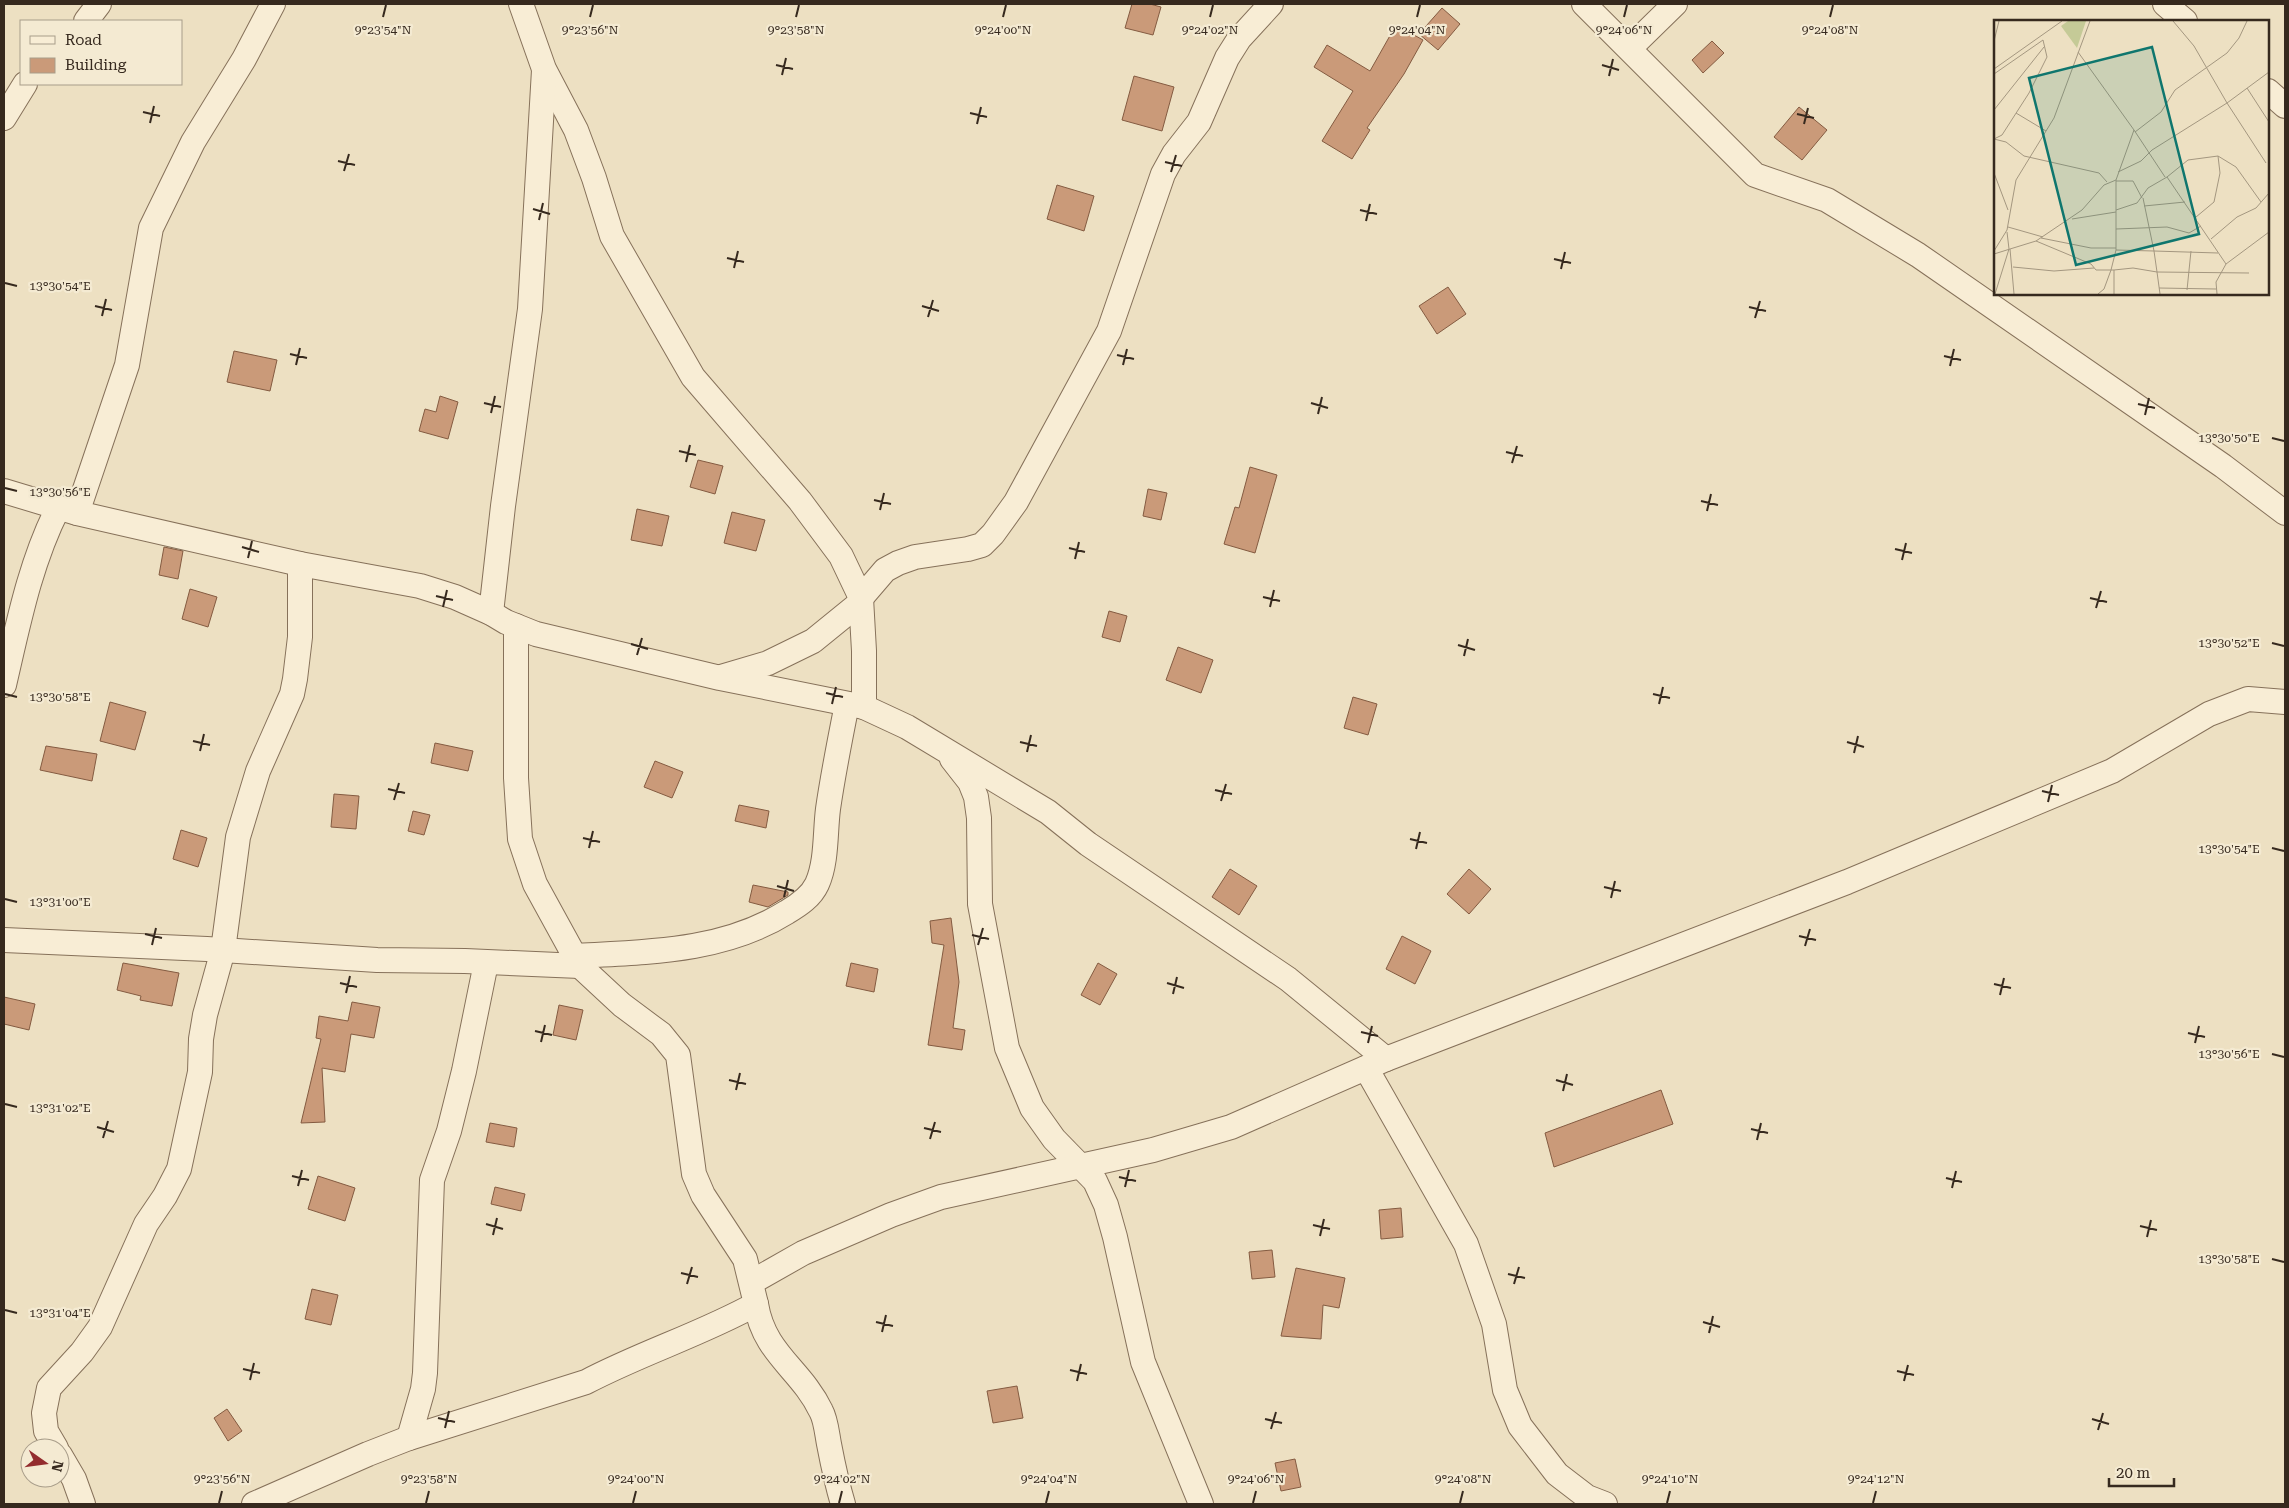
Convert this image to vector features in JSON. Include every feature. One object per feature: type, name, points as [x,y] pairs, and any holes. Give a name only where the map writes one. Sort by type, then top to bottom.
[{"type":"street","points":[[87,20],[98,4]]},
{"type":"street","points":[[4,685],[32,570],[45,534],[68,510],[127,364],[151,228],[194,142],[244,60],[273,4]]},
{"type":"street","points":[[4,940],[223,950],[377,960],[486,963],[578,961],[668,951],[737,937],[773,921],[804,901],[817,884],[823,854],[831,786],[855,706],[864,651],[861,600],[841,556],[823,531],[693,377],[612,236],[594,178],[576,130],[544,69],[521,4]]},
{"type":"street","points":[[720,678],[768,663],[812,642],[861,600],[886,570],[898,562],[916,557],[968,550],[982,545],[992,534],[1016,502],[1110,331],[1163,174],[1174,154],[1199,122],[1227,58],[1239,39],[1270,4]]},
{"type":"street","points":[[1584,4],[1756,175],[1827,200],[1918,255],[2223,466],[2285,513]]},
{"type":"street","points":[[1630,48],[1674,4]]},
{"type":"street","points":[[2165,4],[2184,20]]},
{"type":"street","points":[[491,613],[503,506],[530,309],[544,69]]},
{"type":"street","points":[[4,118],[24,85]]},
{"type":"street","points":[[2269,92],[2285,106]]},
{"type":"street","points":[[4,491],[68,510],[300,564],[420,586],[455,597],[536,634],[720,678],[855,706],[907,727],[1048,812],[1088,844],[1288,979],[1376,1063],[1466,1244],[1494,1324],[1505,1390],[1520,1426],[1557,1474],[1587,1497],[1605,1504]]},
{"type":"street","points":[[50,1438],[46,1431],[44,1413],[49,1388],[82,1352],[100,1327],[146,1224],[165,1196],[179,1169],[200,1072],[201,1039],[205,1014],[223,950],[238,837],[258,771],[292,694],[296,679],[300,638],[300,564]]},
{"type":"street","points":[[516,626],[516,778],[520,839],[535,884],[578,961],[622,1005],[661,1034],[678,1055],[694,1174],[703,1195],[745,1258],[759,1322],[768,1341],[809,1391],[822,1412],[843,1504]]},
{"type":"street","points":[[254,1504],[409,1438],[586,1382],[611,1369],[725,1321],[754,1293],[803,1253],[891,1215],[941,1197],[1153,1150],[1231,1127],[1376,1063],[1847,882],[2112,771],[2209,714],[2248,699],[2285,702]]},
{"type":"street","points":[[945,749],[970,782],[976,797],[979,818],[980,904],[1007,1048],[1032,1108],[1054,1139],[1083,1166],[1095,1181],[1106,1205],[1143,1362],[1201,1504]]},
{"type":"street","points":[[409,1438],[423,1389],[425,1373],[432,1180],[449,1131],[460,1088],[486,963]]},
{"type":"street","points":[[70,1472],[83,1504]]},
{"type":"building","points":[[1132,4],[1150,4],[1161,7],[1153,35],[1125,28]]},
{"type":"building","points":[[1442,8],[1460,24],[1438,50],[1419,34]]},
{"type":"building","points":[[1396,25],[1423,40],[1404,74],[1367,128],[1370,130],[1352,159],[1322,141],[1353,91],[1314,67],[1327,45],[1370,71]]},
{"type":"building","points":[[1712,41],[1724,53],[1703,73],[1692,60]]},
{"type":"building","points":[[1134,76],[1174,87],[1162,131],[1122,120]]},
{"type":"building","points":[[1799,107],[1827,130],[1802,160],[1774,137]]},
{"type":"building","points":[[1057,185],[1094,196],[1084,231],[1047,219]]},
{"type":"building","points":[[1448,287],[1466,314],[1437,334],[1419,306]]},
{"type":"building","points":[[234,351],[277,360],[270,391],[227,382]]},
{"type":"building","points":[[440,396],[458,402],[448,439],[419,431],[425,409],[436,412]]},
{"type":"building","points":[[698,460],[723,466],[715,494],[690,487]]},
{"type":"building","points":[[1250,467],[1277,475],[1255,553],[1224,544],[1235,507],[1239,508]]},
{"type":"building","points":[[1148,489],[1167,493],[1161,520],[1143,516]]},
{"type":"building","points":[[637,509],[669,516],[662,546],[631,540]]},
{"type":"building","points":[[732,512],[765,520],[756,551],[724,543]]},
{"type":"building","points":[[164,547],[183,551],[178,579],[159,575]]},
{"type":"building","points":[[190,589],[217,597],[208,627],[182,619]]},
{"type":"building","points":[[1109,611],[1127,616],[1120,642],[1102,637]]},
{"type":"building","points":[[1178,647],[1213,660],[1201,693],[1166,680]]},
{"type":"building","points":[[1353,697],[1377,704],[1368,735],[1344,728]]},
{"type":"building","points":[[110,702],[146,712],[135,750],[100,741]]},
{"type":"building","points":[[435,743],[473,751],[468,771],[431,763]]},
{"type":"building","points":[[46,746],[97,754],[92,781],[40,770]]},
{"type":"building","points":[[655,761],[683,772],[672,798],[644,787]]},
{"type":"building","points":[[334,794],[359,796],[356,829],[331,827]]},
{"type":"building","points":[[739,805],[769,811],[766,828],[735,821]]},
{"type":"building","points":[[413,811],[430,815],[424,835],[408,831]]},
{"type":"building","points":[[181,830],[207,838],[198,867],[173,859]]},
{"type":"building","points":[[1230,869],[1257,886],[1239,915],[1212,897]]},
{"type":"building","points":[[1469,869],[1491,889],[1469,914],[1447,894]]},
{"type":"building","points":[[753,885],[788,892],[788,895],[768,907],[749,902]]},
{"type":"building","points":[[951,918],[959,982],[953,1028],[965,1030],[962,1050],[928,1045],[944,945],[932,943],[930,921]]},
{"type":"building","points":[[1402,936],[1431,951],[1415,984],[1386,969]]},
{"type":"building","points":[[123,963],[179,973],[172,1006],[140,1000],[141,996],[117,990]]},
{"type":"building","points":[[851,963],[878,969],[874,992],[846,986]]},
{"type":"building","points":[[1098,963],[1117,974],[1100,1005],[1081,995]]},
{"type":"building","points":[[4,997],[35,1004],[29,1030],[4,1024]]},
{"type":"building","points":[[352,1002],[380,1007],[374,1038],[351,1034],[345,1072],[322,1068],[325,1122],[301,1123],[321,1039],[316,1038],[319,1016],[348,1021]]},
{"type":"building","points":[[559,1005],[583,1010],[576,1040],[553,1035]]},
{"type":"building","points":[[1661,1090],[1673,1124],[1554,1167],[1545,1133]]},
{"type":"building","points":[[490,1123],[517,1128],[514,1147],[486,1142]]},
{"type":"building","points":[[318,1176],[355,1188],[345,1221],[308,1209]]},
{"type":"building","points":[[495,1187],[525,1194],[521,1211],[491,1204]]},
{"type":"building","points":[[1401,1208],[1403,1237],[1381,1239],[1379,1210]]},
{"type":"building","points":[[1272,1250],[1275,1277],[1252,1279],[1249,1252]]},
{"type":"building","points":[[1296,1268],[1345,1278],[1339,1308],[1323,1305],[1321,1339],[1281,1336]]},
{"type":"building","points":[[312,1289],[338,1295],[331,1325],[305,1319]]},
{"type":"building","points":[[1017,1386],[1023,1418],[993,1423],[987,1391]]},
{"type":"building","points":[[227,1409],[242,1431],[228,1441],[214,1418]]},
{"type":"building","points":[[1295,1459],[1301,1487],[1281,1491],[1275,1463]]}]
